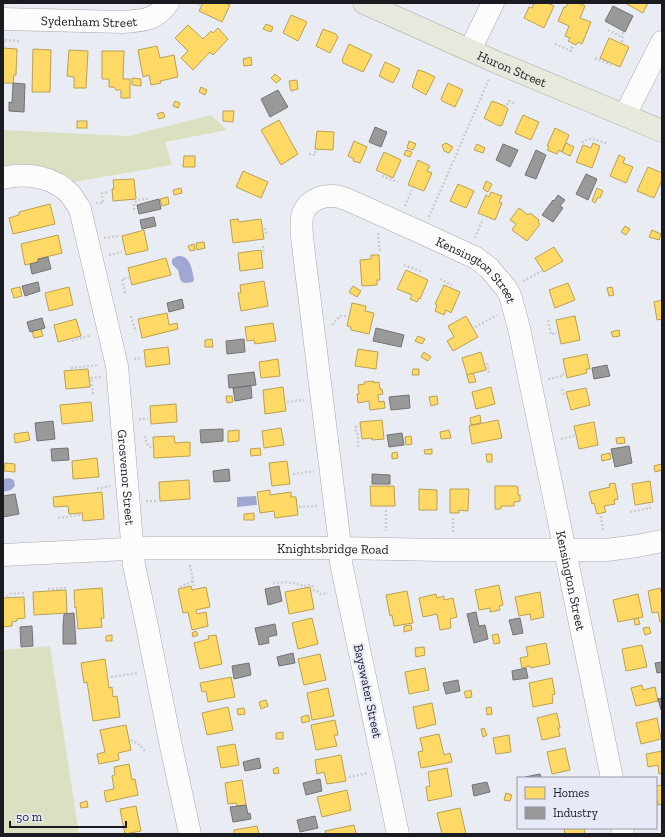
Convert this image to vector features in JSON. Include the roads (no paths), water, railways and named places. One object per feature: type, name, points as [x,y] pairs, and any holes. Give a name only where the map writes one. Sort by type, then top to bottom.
[{"type":"main road","name":"Huron Street","points":[[364,3],[496,62],[662,131]]},
{"type":"street","name":"Sydenham Street","points":[[3,19],[123,22],[151,18],[158,14],[168,3]]},
{"type":"street","points":[[470,50],[493,3]]},
{"type":"street","points":[[625,115],[662,42]]},
{"type":"street","name":"Grosvenor Street","points":[[3,178],[28,176],[39,177],[51,181],[70,194],[80,209],[117,366],[134,564],[190,834]]},
{"type":"street","name":"Kensington Street","points":[[340,548],[304,254],[302,224],[302,216],[306,207],[314,200],[334,196],[346,199],[476,258],[489,268],[505,286],[510,295],[519,328],[612,777]]},
{"type":"street","name":"Knightsbridge Road","points":[[3,555],[132,548],[340,548],[564,551],[606,550],[662,541]]},
{"type":"street","name":"Bayswater Street","points":[[340,548],[344,576],[398,834]]},
{"type":"water","points":[[182,256],[190,263],[194,279],[193,282],[186,283],[182,282],[180,279],[178,270],[172,264],[172,259]]},
{"type":"water","points":[[9,478],[14,480],[15,486],[11,490],[3,492],[3,479]]},
{"type":"water","points":[[256,496],[257,505],[237,507],[237,497]]}]
